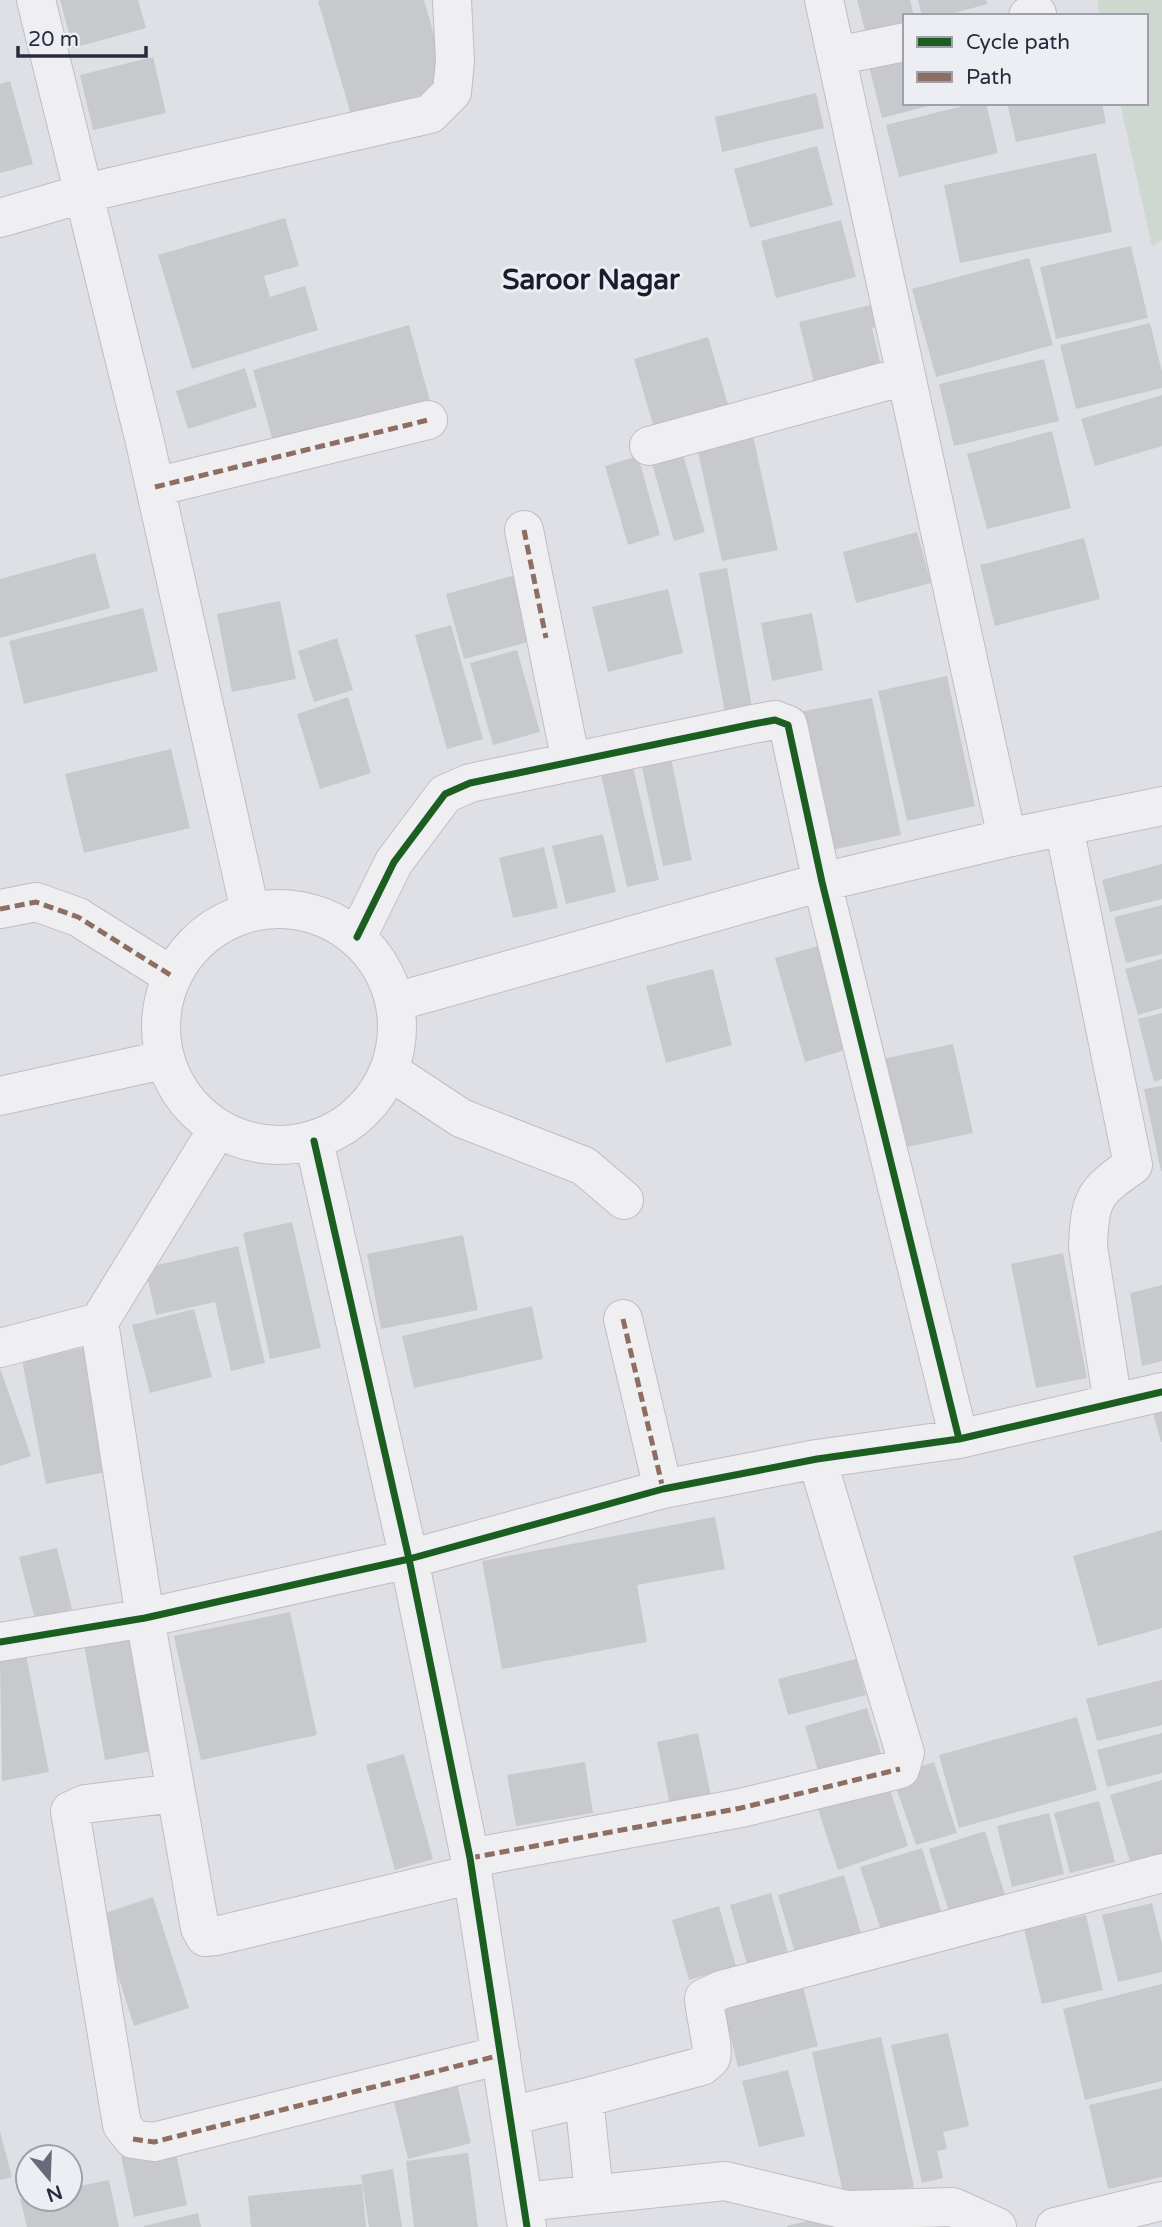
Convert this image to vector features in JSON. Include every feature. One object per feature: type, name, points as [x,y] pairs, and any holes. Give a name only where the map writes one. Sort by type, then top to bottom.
[{"type":"street","points":[[36,0],[155,487],[250,911]]},
{"type":"street","points":[[0,218],[85,193],[430,114],[452,92],[455,61],[452,0]]},
{"type":"street","points":[[824,0],[1007,838]]},
{"type":"street","points":[[836,56],[903,42]]},
{"type":"street","points":[[649,446],[905,376]]},
{"type":"street","points":[[155,487],[428,420]]},
{"type":"street","points":[[524,530],[571,762]]},
{"type":"street","points":[[357,937],[394,862],[445,794],[470,783],[753,724],[775,720],[788,725],[822,882],[959,1439]]},
{"type":"street","points":[[395,1002],[822,882],[1007,838],[1162,806]]},
{"type":"street","points":[[1064,827],[1133,1165],[1109,1182],[1093,1201],[1089,1221],[1088,1247],[1113,1403]]},
{"type":"street","points":[[0,909],[36,902],[78,916],[172,976]]},
{"type":"street","points":[[288,908],[324,917],[357,937],[382,966],[395,1002],[398,1037],[390,1071],[372,1101],[346,1126],[314,1141],[277,1147],[239,1140],[218,1130],[163,1060],[159,1022],[166,985],[186,952],[215,926],[250,911],[288,908]]},
{"type":"street","points":[[0,1096],[163,1060]]},
{"type":"street","points":[[390,1071],[461,1118],[584,1166],[624,1200]]},
{"type":"street","points":[[218,1130],[99,1322],[145,1618],[200,1928],[205,1937],[472,1866],[741,1808],[900,1769],[905,1753],[817,1459]]},
{"type":"street","points":[[314,1141],[409,1559],[472,1866],[525,2215],[594,2194],[725,2181],[846,2210],[953,2207],[997,2227]]},
{"type":"street","points":[[623,1319],[663,1489]]},
{"type":"street","points":[[0,1348],[99,1322]]},
{"type":"street","points":[[0,1642],[145,1618],[409,1559],[663,1489],[817,1459],[959,1439],[1162,1392]]},
{"type":"street","points":[[176,1793],[85,1804],[70,1811],[122,2125],[133,2139],[154,2142],[501,2055]]},
{"type":"street","points":[[510,2116],[702,2066],[711,2058],[712,2048],[704,2012],[704,1998],[721,1990],[1162,1873]]},
{"type":"street","points":[[584,2098],[594,2194]]},
{"type":"street","points":[[1055,2227],[1126,2220],[1162,2201]]},
{"type":"shaded area","points":[[1097,0],[1162,0],[1162,240],[1152,246],[1120,105],[1148,105],[1148,14],[1100,14]]},
{"type":"building","points":[[60,0],[138,0],[146,28],[73,48]]},
{"type":"building","points":[[424,0],[449,87],[351,115],[318,1]]},
{"type":"building","points":[[857,0],[910,0],[914,14],[903,14],[903,24],[866,34]]},
{"type":"building","points":[[918,0],[986,0],[988,4],[950,14],[922,14]]},
{"type":"building","points":[[903,53],[903,105],[932,105],[882,118],[868,62]]},
{"type":"building","points":[[153,57],[166,113],[93,130],[80,75]]},
{"type":"building","points":[[10,81],[33,164],[0,173],[0,84]]},
{"type":"building","points":[[816,93],[824,128],[722,152],[715,117]]},
{"type":"building","points":[[967,105],[986,105],[998,153],[899,177],[886,125]]},
{"type":"building","points":[[1007,105],[1102,105],[1106,123],[1016,142]]},
{"type":"building","points":[[817,146],[833,205],[750,228],[734,169]]},
{"type":"building","points":[[1096,153],[1112,232],[960,263],[944,185]]},
{"type":"building","points":[[285,218],[299,266],[264,276],[270,297],[305,286],[318,330],[192,369],[158,255]]},
{"type":"building","points":[[841,220],[856,277],[776,298],[761,241]]},
{"type":"building","points":[[1131,246],[1148,318],[1056,339],[1040,267]]},
{"type":"building","points":[[1029,258],[1053,345],[936,377],[912,289]]},
{"type":"building","points":[[883,302],[887,324],[872,328],[884,379],[817,394],[799,322]]},
{"type":"building","points":[[1150,323],[1162,372],[1162,388],[1076,409],[1060,345]]},
{"type":"building","points":[[409,325],[432,408],[276,452],[253,370]]},
{"type":"building","points":[[708,337],[730,411],[655,432],[634,359]]},
{"type":"building","points":[[1044,359],[1059,421],[954,446],[939,384]]},
{"type":"building","points":[[245,368],[257,407],[188,429],[176,391]]},
{"type":"building","points":[[1162,395],[1162,446],[1095,466],[1081,419]]},
{"type":"building","points":[[752,431],[778,550],[722,561],[696,443]]},
{"type":"building","points":[[1052,431],[1071,508],[987,529],[967,454]]},
{"type":"building","points":[[681,447],[705,532],[674,541],[650,456]]},
{"type":"building","points":[[638,456],[660,535],[628,545],[605,466]]},
{"type":"building","points":[[917,532],[931,583],[856,603],[843,552]]},
{"type":"building","points":[[1084,538],[1100,599],[995,626],[980,565]]},
{"type":"building","points":[[95,553],[110,608],[0,638],[0,579]]},
{"type":"building","points":[[727,568],[753,713],[726,718],[699,573]]},
{"type":"building","points":[[526,572],[544,638],[464,659],[446,594]]},
{"type":"building","points":[[668,589],[683,653],[608,672],[592,607]]},
{"type":"building","points":[[280,601],[296,679],[232,692],[217,614]]},
{"type":"building","points":[[143,608],[158,671],[24,704],[9,641]]},
{"type":"building","points":[[812,613],[823,670],[772,681],[761,623]]},
{"type":"building","points":[[451,625],[483,739],[447,749],[415,635]]},
{"type":"building","points":[[337,638],[353,690],[314,702],[298,651]]},
{"type":"building","points":[[517,650],[540,732],[493,745],[470,663]]},
{"type":"building","points":[[947,676],[975,806],[907,821],[878,691]]},
{"type":"building","points":[[348,697],[371,773],[320,789],[297,714]]},
{"type":"building","points":[[872,698],[901,835],[827,851],[794,713]]},
{"type":"building","points":[[171,749],[190,828],[84,853],[65,774]]},
{"type":"building","points":[[670,753],[692,860],[663,866],[640,758]]},
{"type":"building","points":[[631,758],[659,880],[627,887],[599,766]]},
{"type":"building","points":[[603,834],[616,892],[566,904],[552,846]]},
{"type":"building","points":[[544,847],[558,908],[513,918],[499,858]]},
{"type":"building","points":[[1162,864],[1162,899],[1110,912],[1102,880]]},
{"type":"building","points":[[1162,905],[1162,954],[1126,963],[1114,917]]},
{"type":"building","points":[[825,944],[855,1047],[805,1062],[775,958]]},
{"type":"building","points":[[1162,959],[1162,1008],[1138,1015],[1125,969]]},
{"type":"building","points":[[713,969],[732,1045],[666,1063],[646,986]]},
{"type":"building","points":[[1162,1013],[1162,1079],[1154,1082],[1138,1019]]},
{"type":"building","points":[[953,1044],[973,1133],[893,1150],[873,1061]]},
{"type":"building","points":[[1162,1086],[1162,1171],[1161,1171],[1144,1089]]},
{"type":"building","points":[[292,1222],[321,1348],[270,1359],[243,1233]]},
{"type":"building","points":[[463,1235],[478,1310],[381,1329],[367,1254]]},
{"type":"building","points":[[238,1246],[265,1363],[231,1371],[215,1302],[156,1315],[145,1268]]},
{"type":"building","points":[[1063,1253],[1087,1378],[1036,1388],[1011,1264]]},
{"type":"building","points":[[1162,1285],[1162,1361],[1142,1366],[1130,1293]]},
{"type":"building","points":[[532,1306],[543,1359],[414,1388],[402,1336]]},
{"type":"building","points":[[194,1309],[212,1377],[150,1393],[132,1325]]},
{"type":"building","points":[[92,1346],[116,1470],[46,1484],[22,1360]]},
{"type":"building","points":[[0,1368],[31,1456],[0,1466]]},
{"type":"building","points":[[1162,1410],[1162,1442],[1161,1442],[1153,1413]]},
{"type":"building","points":[[715,1517],[725,1569],[637,1585],[647,1642],[502,1669],[482,1561]]},
{"type":"building","points":[[1162,1530],[1162,1628],[1098,1646],[1073,1556]]},
{"type":"building","points":[[57,1548],[72,1609],[35,1619],[19,1557]]},
{"type":"building","points":[[290,1612],[317,1735],[201,1760],[174,1636]]},
{"type":"building","points":[[131,1636],[152,1751],[105,1760],[84,1645]]},
{"type":"building","points":[[26,1655],[49,1772],[2,1781],[0,1660]]},
{"type":"building","points":[[856,1659],[866,1695],[788,1715],[778,1679]]},
{"type":"building","points":[[1162,1680],[1162,1725],[1097,1741],[1086,1699]]},
{"type":"building","points":[[867,1708],[884,1763],[821,1781],[805,1726]]},
{"type":"building","points":[[1077,1717],[1097,1790],[959,1828],[939,1755]]},
{"type":"building","points":[[698,1733],[711,1796],[670,1805],[657,1742]]},
{"type":"building","points":[[1162,1733],[1162,1773],[1107,1787],[1097,1750]]},
{"type":"building","points":[[404,1754],[433,1859],[395,1870],[366,1765]]},
{"type":"building","points":[[585,1762],[593,1813],[516,1826],[507,1775]]},
{"type":"building","points":[[934,1762],[957,1833],[916,1845],[892,1776]]},
{"type":"building","points":[[887,1780],[908,1846],[838,1870],[816,1803]]},
{"type":"building","points":[[1162,1780],[1162,1856],[1131,1865],[1110,1795]]},
{"type":"building","points":[[1099,1801],[1115,1862],[1070,1873],[1054,1813]]},
{"type":"building","points":[[1049,1813],[1064,1874],[1012,1887],[997,1826]]},
{"type":"building","points":[[985,1831],[1005,1895],[949,1912],[929,1849]]},
{"type":"building","points":[[922,1848],[942,1914],[882,1933],[860,1867]]},
{"type":"building","points":[[844,1875],[863,1940],[797,1960],[778,1895]]},
{"type":"building","points":[[771,1893],[788,1953],[747,1964],[730,1905]]},
{"type":"building","points":[[153,1897],[189,2008],[134,2026],[99,1915]]},
{"type":"building","points":[[1152,1903],[1162,1944],[1162,1972],[1118,1982],[1102,1915]]},
{"type":"building","points":[[719,1906],[736,1966],[689,1980],[672,1920]]},
{"type":"building","points":[[1086,1915],[1103,1990],[1042,2004],[1024,1929]]},
{"type":"building","points":[[801,1978],[818,2046],[738,2067],[721,1998]]},
{"type":"building","points":[[1162,1984],[1162,2081],[1085,2100],[1063,2009]]},
{"type":"building","points":[[948,2033],[969,2126],[943,2132],[947,2149],[937,2151],[943,2178],[922,2183],[891,2045]]},
{"type":"building","points":[[881,2037],[914,2187],[845,2202],[812,2052]]},
{"type":"building","points":[[788,2070],[805,2136],[759,2147],[742,2081]]},
{"type":"building","points":[[455,2075],[471,2143],[408,2159],[391,2090]]},
{"type":"building","points":[[1162,2088],[1162,2177],[1108,2189],[1089,2105]]},
{"type":"building","points":[[0,2131],[12,2177],[0,2180]]},
{"type":"building","points":[[174,2144],[187,2205],[134,2217],[121,2156]]},
{"type":"building","points":[[468,2153],[478,2227],[414,2227],[406,2161]]},
{"type":"building","points":[[393,2169],[402,2227],[369,2227],[361,2175]]},
{"type":"building","points":[[109,2180],[119,2227],[27,2227],[24,2213],[84,2213],[84,2185]]},
{"type":"building","points":[[362,2184],[366,2227],[251,2227],[248,2196]]},
{"type":"building","points":[[198,2213],[201,2227],[144,2227],[144,2226]]},
{"type":"building","points":[[835,2214],[838,2227],[787,2227],[787,2226]]},
{"type":"marked path","points":[[155,487],[428,420]]},
{"type":"marked path","points":[[524,530],[546,638]]},
{"type":"marked path","points":[[0,909],[36,902],[78,917],[172,976]]},
{"type":"marked path","points":[[623,1319],[663,1489]]},
{"type":"marked path","points":[[470,1858],[741,1808],[900,1769]]},
{"type":"marked path","points":[[133,2139],[154,2142],[501,2055]]},
{"type":"cycle path","points":[[357,937],[394,862],[445,794],[470,783],[753,724],[775,720],[788,725],[822,882],[959,1439]]},
{"type":"cycle path","points":[[314,1141],[409,1559],[470,1858],[527,2227]]},
{"type":"cycle path","points":[[0,1642],[145,1618],[409,1559],[663,1489],[817,1459],[959,1439],[1162,1392]]},
{"type":"district","name":"Saroor Nagar","points":[[591,279]]}]
